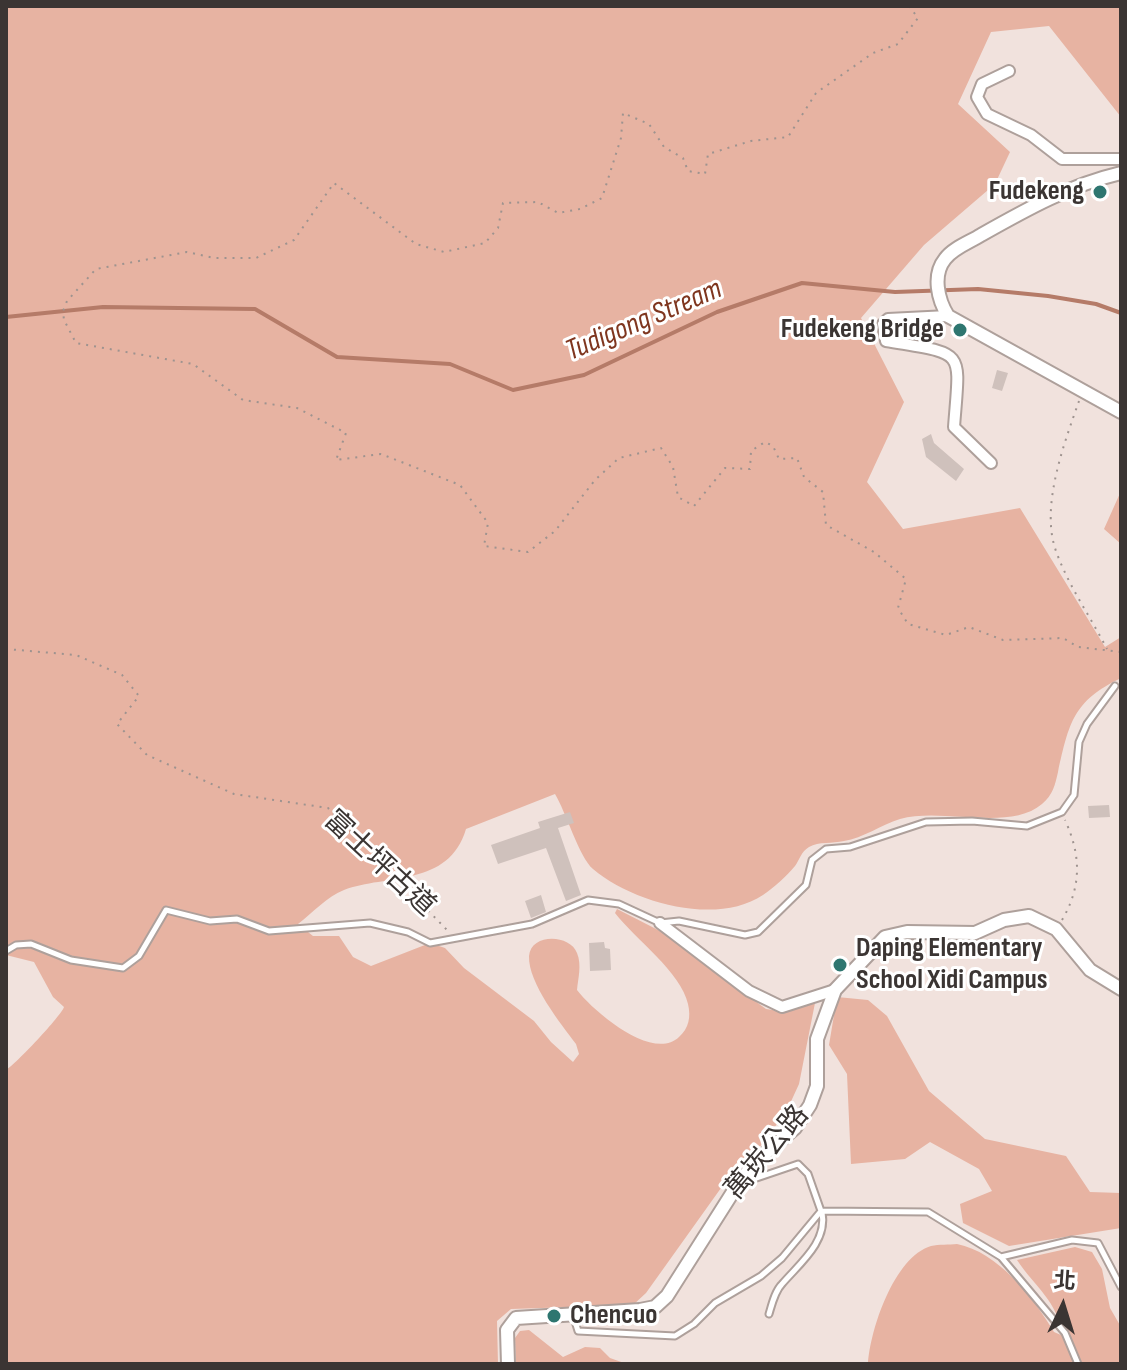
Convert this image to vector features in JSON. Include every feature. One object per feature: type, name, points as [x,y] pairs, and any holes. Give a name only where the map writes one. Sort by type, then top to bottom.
[{"type":"street","points":[[1009,71],[982,84],[977,97],[987,114],[1031,135],[1062,159],[1121,159]]},
{"type":"street","points":[[946,313],[937,273],[944,259],[1042,201],[1085,181],[1121,173]]},
{"type":"street","points":[[991,463],[954,427],[958,364],[939,350],[886,341],[882,335],[883,324],[888,319],[946,313],[1121,412]]},
{"type":"street","name":"萬崁公路","points":[[508,1364],[507,1330],[516,1318],[655,1307],[667,1296],[738,1184],[753,1164],[795,1128],[810,1105],[817,1086],[817,1039],[835,990],[880,941],[894,934],[975,933],[1004,920],[1029,916],[1056,929]]},
{"type":"street","points":[[660,923],[749,991],[782,1007],[835,990]]},
{"type":"street","points":[[1056,929],[1090,970],[1121,989]]},
{"type":"lane","points":[[1062,812],[1074,795],[1079,742],[1087,724],[1115,686]]},
{"type":"lane","name":"富士坪古道","points":[[6,951],[16,945],[31,944],[71,960],[123,968],[139,956],[166,910],[210,921],[237,919],[269,931],[370,923],[408,932],[430,943],[532,924],[588,900],[619,904],[660,923],[679,921],[745,935],[758,932],[806,885],[812,860],[826,849],[850,847],[926,822],[972,821],[1027,826],[1062,812]]},
{"type":"lane","points":[[738,1184],[798,1164],[808,1174],[821,1211],[822,1229],[814,1247],[780,1285],[769,1314]]},
{"type":"lane","points":[[573,1314],[578,1331],[675,1336],[694,1324],[715,1303],[772,1267],[821,1211],[928,1212],[1001,1257],[1065,1333],[1078,1364]]},
{"type":"lane","points":[[1001,1257],[1072,1240],[1098,1243],[1121,1287]]},
{"type":"path","points":[[909,6],[918,18],[898,44],[873,53],[816,93],[797,117],[788,137],[751,141],[708,154],[705,174],[688,171],[683,158],[664,147],[649,124],[623,113],[621,138],[602,198],[580,209],[558,213],[538,202],[503,203],[498,228],[485,243],[444,252],[416,244],[334,183],[294,240],[256,258],[214,258],[187,252],[96,269],[67,301],[64,320],[76,343],[193,364],[243,400],[297,408],[334,426],[346,433],[336,460],[381,454],[460,485],[488,523],[484,546],[528,552],[555,531],[595,480],[619,458],[661,448],[673,467],[678,497],[694,506],[725,468],[750,469],[751,451],[765,442],[773,446],[779,459],[797,458],[804,477],[823,492],[826,525],[874,552],[906,579],[898,608],[908,624],[946,635],[969,627],[1003,640],[1063,638],[1078,647],[1121,652]]},
{"type":"path","points":[[1083,391],[1052,491],[1049,520],[1055,548],[1070,584],[1108,650]]},
{"type":"path","name":"富士坪古道","points":[[6,649],[76,655],[122,675],[139,696],[117,724],[147,755],[234,794],[328,808],[456,938]]},
{"type":"path","points":[[1056,929],[1073,902],[1078,856],[1062,812]]},
{"type":"shaded area","points":[[6,6],[1121,6],[1121,117],[1049,26],[991,32],[958,104],[1010,152],[995,184],[924,245],[861,318],[904,402],[867,482],[903,529],[1020,508],[1105,647],[1121,637],[1121,678],[1092,696],[1076,715],[1055,785],[1046,801],[1028,812],[1012,816],[917,816],[900,819],[851,839],[813,845],[804,851],[788,874],[763,895],[723,909],[700,909],[676,906],[630,892],[593,869],[583,855],[555,794],[466,829],[458,848],[446,861],[431,870],[344,890],[326,900],[298,924],[313,936],[339,936],[353,957],[371,966],[430,943],[445,948],[464,968],[534,1021],[573,1062],[579,1054],[576,1044],[546,1003],[530,967],[531,948],[543,940],[559,940],[573,947],[579,962],[577,990],[596,1010],[625,1031],[654,1043],[668,1043],[682,1034],[688,1022],[684,992],[656,956],[615,913],[617,909],[660,931],[766,1009],[786,1012],[815,1003],[799,1084],[788,1108],[763,1144],[736,1167],[646,1293],[633,1305],[511,1309],[497,1321],[498,1364],[6,1364],[6,1070],[38,1040],[64,1007],[53,997],[34,962],[6,955]]},
{"type":"shaded area","points":[[1121,491],[1121,544],[1104,529]]},
{"type":"shaded area","points":[[837,997],[868,1000],[887,1016],[929,1091],[985,1139],[1066,1156],[1090,1192],[1121,1193],[1121,1228],[1009,1246],[963,1223],[960,1204],[992,1191],[979,1169],[930,1142],[905,1159],[851,1164],[847,1074],[829,1045]]},
{"type":"shaded area","points":[[957,1244],[986,1256],[1000,1266],[1025,1291],[1054,1332],[1061,1335],[1051,1304],[1017,1260],[1075,1247],[1092,1252],[1102,1269],[1110,1308],[1121,1327],[1121,1364],[868,1364],[873,1333],[886,1296],[906,1264],[931,1246]]},
{"type":"shaded area","points":[[529,1330],[563,1357],[585,1347],[600,1348],[610,1358],[627,1364],[516,1364],[515,1338],[520,1331]]},
{"type":"building","points":[[997,370],[1008,373],[1002,391],[992,388]]},
{"type":"building","points":[[931,434],[934,443],[964,469],[956,481],[926,457],[922,439]]},
{"type":"building","points":[[1109,805],[1110,817],[1089,818],[1088,806]]},
{"type":"building","points":[[570,812],[574,823],[558,828],[581,895],[566,901],[546,848],[498,864],[491,845],[540,828],[538,822]]},
{"type":"building","points":[[541,895],[546,912],[531,918],[525,901]]},
{"type":"building","points":[[604,942],[605,948],[610,949],[611,970],[590,971],[589,943]]},
{"type":"waterway","name":"Tudigong Stream","points":[[6,317],[103,307],[255,309],[337,357],[450,364],[513,390],[584,375],[717,312],[802,283],[895,292],[978,289],[1096,304],[1121,313]]},
{"type":"place","name":"Fudekeng","points":[[1100,192]]},
{"type":"place","name":"Fudekeng Bridge","points":[[960,330]]},
{"type":"place","name":"Daping Elementary School Xidi Campus","points":[[840,965]]},
{"type":"place","name":"Chencuo","points":[[554,1316]]}]
